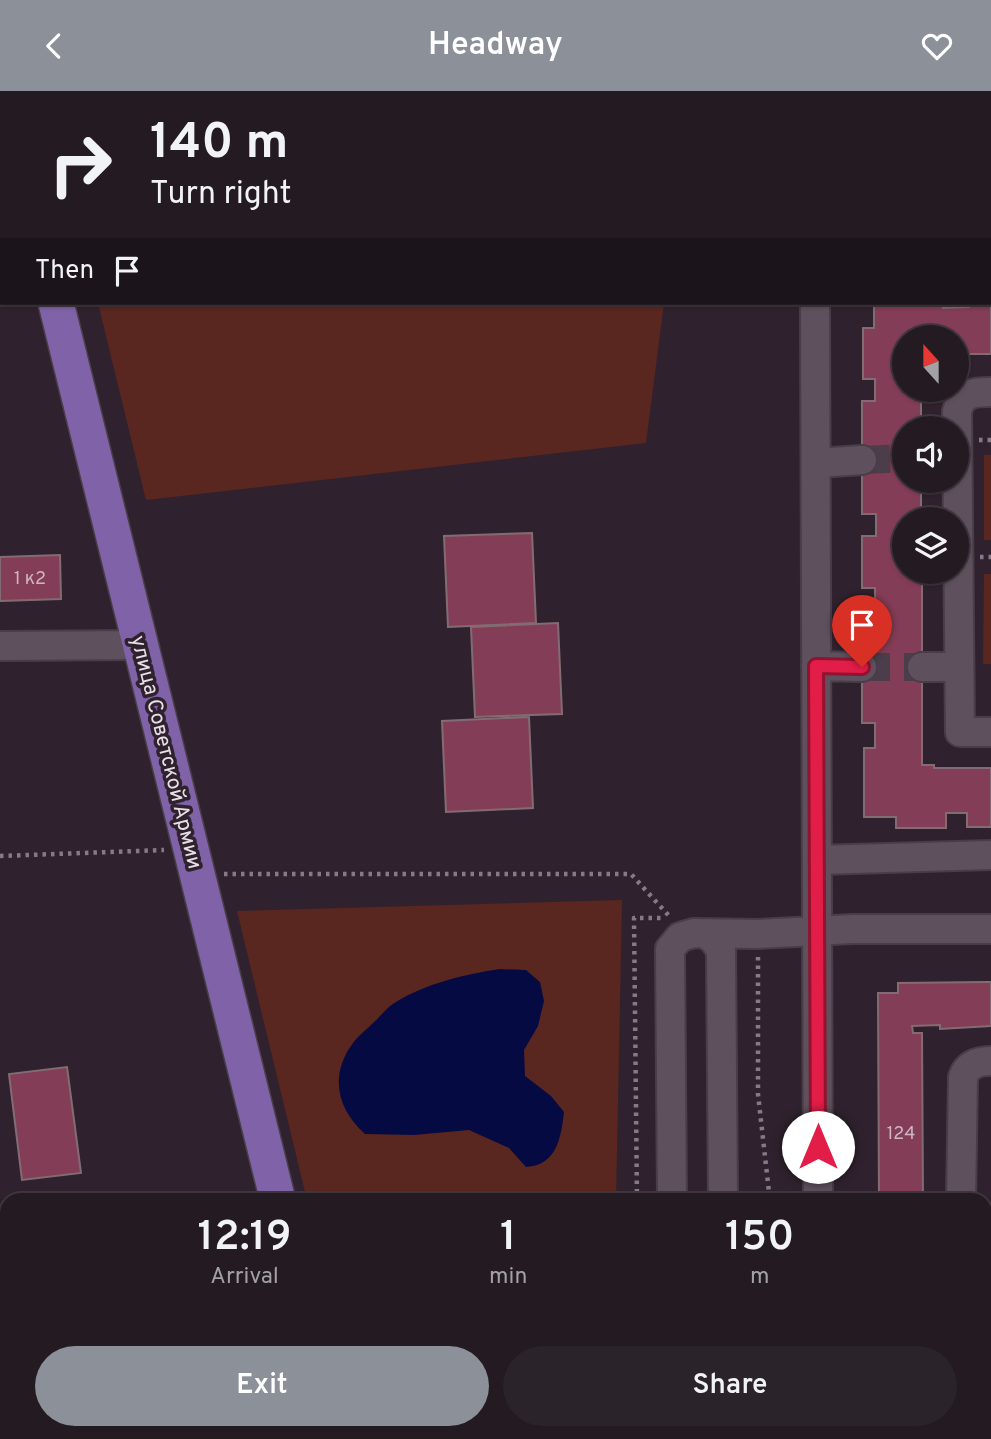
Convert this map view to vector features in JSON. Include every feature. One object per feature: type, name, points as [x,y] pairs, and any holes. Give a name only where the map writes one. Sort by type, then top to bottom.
[{"type":"main road","name":"улица Советской Армии","points":[[56,305],[276,1193]]},
{"type":"street","points":[[815,305],[818,1193]]},
{"type":"street","points":[[957,416],[959,402],[974,392],[991,392]]},
{"type":"street","points":[[817,463],[862,460]]},
{"type":"street","points":[[958,493],[960,732],[991,732]]},
{"type":"street","points":[[0,646],[141,645]]},
{"type":"street","points":[[816,666],[862,667]]},
{"type":"street","points":[[922,667],[958,667]]},
{"type":"street","points":[[817,860],[991,855]]},
{"type":"street","points":[[672,1193],[670,949],[680,937],[694,933],[713,942],[852,929],[991,929]]},
{"type":"street","points":[[713,942],[723,1193]]},
{"type":"street","points":[[961,1193],[963,1077],[972,1065],[991,1061]]},
{"type":"path","points":[[0,856],[168,850]]},
{"type":"path","points":[[198,874],[631,874],[670,918],[670,949]]},
{"type":"shaded area","points":[[98,305],[664,305],[646,443],[146,500]]},
{"type":"shaded area","points":[[984,455],[991,455],[991,540],[984,540]]},
{"type":"shaded area","points":[[984,574],[991,574],[991,664],[983,664]]},
{"type":"shaded area","points":[[622,900],[616,1193],[305,1193],[237,911]]},
{"type":"shaded area","points":[[499,969],[526,970],[540,982],[544,1001],[538,1026],[524,1050],[525,1076],[551,1096],[564,1112],[559,1140],[551,1156],[536,1165],[526,1167],[509,1148],[469,1130],[414,1135],[365,1134],[348,1114],[340,1091],[341,1067],[355,1040],[390,1007],[408,995],[446,981]]},
{"type":"building","points":[[874,305],[943,305],[943,308],[991,305],[991,354],[970,354],[970,325],[892,325],[892,403],[921,403],[921,416],[892,416],[892,493],[921,493],[921,507],[892,507],[892,584],[922,584],[922,765],[934,765],[934,768],[991,768],[991,827],[967,827],[967,813],[946,813],[946,828],[896,828],[896,817],[864,817],[864,748],[875,748],[875,723],[862,723],[862,609],[875,609],[875,588],[862,588],[862,536],[876,536],[876,514],[862,514],[862,401],[875,401],[875,379],[863,379],[863,328],[874,328]]},
{"type":"building","points":[[532,533],[536,623],[448,627],[444,536]]},
{"type":"building","points":[[60,555],[61,599],[0,601],[0,557]]},
{"type":"building","points":[[558,623],[562,714],[475,717],[471,627]]},
{"type":"building","points":[[529,717],[533,808],[446,812],[442,721]]},
{"type":"building","points":[[991,982],[991,1026],[940,1029],[940,1025],[912,1026],[913,1033],[922,1033],[923,1193],[879,1193],[878,993],[898,993],[898,983]]},
{"type":"building","points":[[67,1067],[81,1173],[22,1180],[9,1074]]},
{"type":"tunnel","points":[[862,460],[892,459]]},
{"type":"tunnel","points":[[862,667],[922,667]]},
{"type":"route","points":[[818,1147],[816,666],[862,667]]}]
